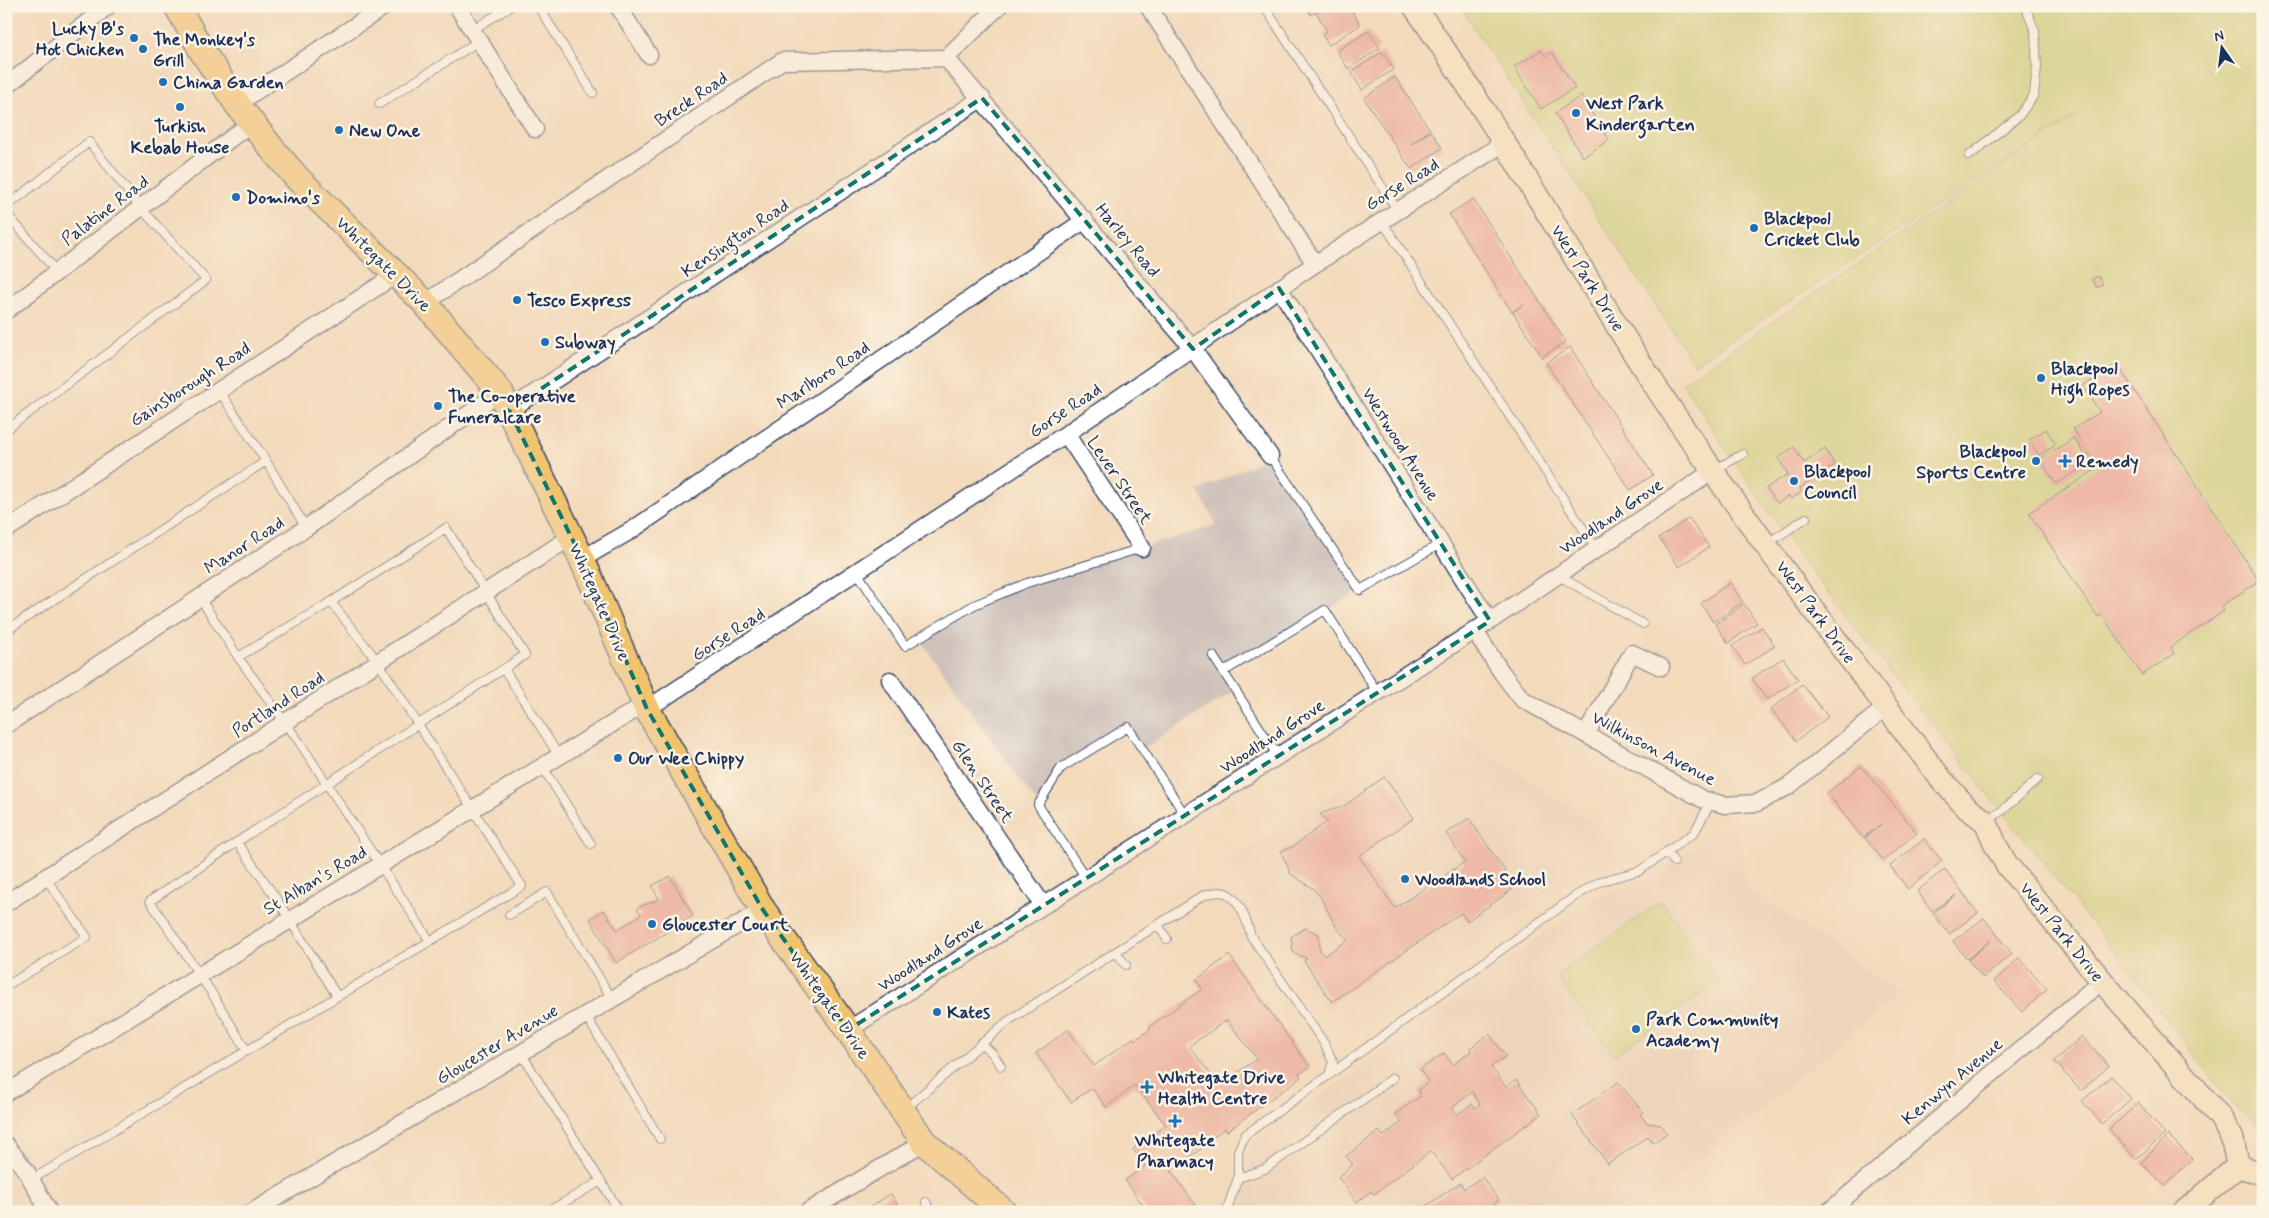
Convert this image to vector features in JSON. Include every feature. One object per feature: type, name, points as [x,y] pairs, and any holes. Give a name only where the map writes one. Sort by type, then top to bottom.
[{"type":"main road","name":"Whitegate Drive","points":[[177,6],[202,51],[244,114],[298,179],[424,303],[505,401],[582,559],[646,707],[763,910],[924,1142],[1004,1212]]},
{"type":"street","points":[[6,86],[108,6]]},
{"type":"street","name":"Palatine Road","points":[[6,311],[141,208],[244,114],[386,6]]},
{"type":"street","points":[[457,6],[535,129]]},
{"type":"street","points":[[618,6],[649,55]]},
{"type":"street","points":[[946,58],[999,6]]},
{"type":"street","points":[[1148,6],[1315,264]]},
{"type":"street","name":"West Park Drive","points":[[1414,6],[1445,50],[1504,143],[1641,364],[1713,471],[1941,779],[1967,808],[1986,822],[1996,846],[2007,865],[2102,981],[2220,1117],[2232,1138],[2238,1166]]},
{"type":"street","name":"Harley Road","points":[[946,58],[1194,349],[1270,456]]},
{"type":"street","name":"Breck Road","points":[[424,303],[782,61],[946,58]]},
{"type":"street","name":"Kensington Road","points":[[505,401],[982,98]]},
{"type":"street","name":"Gorse Road","points":[[646,707],[857,572],[1194,349],[1315,264],[1504,143]]},
{"type":"street","name":"Marlboro Road","points":[[582,559],[632,530],[1085,220]]},
{"type":"street","name":"Gainsborough Road","points":[[6,530],[218,389],[396,274]]},
{"type":"street","name":"Westwood Avenue","points":[[1279,288],[1490,621]]},
{"type":"street","name":"Manor Road","points":[[6,725],[306,528],[505,401]]},
{"type":"street","name":"Lever Street","points":[[1066,434],[1142,548]]},
{"type":"street","name":"Woodland Grove","points":[[848,1030],[1490,621],[1713,471]]},
{"type":"street","name":"Portland Road","points":[[6,903],[286,724],[571,537]]},
{"type":"street","name":"Wilkinson Avenue","points":[[1474,630],[1502,673],[1522,699],[1702,799],[1725,805],[1757,803],[1789,786],[1886,707]]},
{"type":"street","points":[[1586,734],[1632,653],[1661,667]]},
{"type":"street","name":"Glen Street","points":[[890,680],[1043,906]]},
{"type":"street","name":"St Alban's Road","points":[[6,1093],[542,766],[646,707]]},
{"type":"street","name":"Gloucester Avenue","points":[[252,1212],[763,910]]},
{"type":"street","name":"Kenwyn Avenue","points":[[1828,1212],[2102,981]]},
{"type":"street","points":[[807,1212],[924,1142]]},
{"type":"street","points":[[6,1144],[32,1180],[49,1212]]},
{"type":"street","points":[[2184,1212],[2238,1166],[2263,1174]]},
{"type":"lane","points":[[379,104],[476,36],[511,6]]},
{"type":"lane","points":[[538,6],[593,93]]},
{"type":"lane","points":[[1264,6],[1398,211]]},
{"type":"lane","points":[[1969,156],[2020,116],[2034,95],[2037,67],[2035,31],[2025,6]]},
{"type":"lane","points":[[6,207],[89,142],[141,208],[206,280],[6,430]]},
{"type":"lane","points":[[6,213],[57,272]]},
{"type":"lane","points":[[1382,221],[1597,550]]},
{"type":"lane","points":[[218,389],[266,461],[306,528]]},
{"type":"lane","points":[[1713,471],[1743,454]]},
{"type":"lane","points":[[1270,456],[1360,590],[1440,544]]},
{"type":"lane","points":[[6,631],[266,461]]},
{"type":"lane","points":[[1766,544],[1806,518]]},
{"type":"lane","points":[[238,657],[331,602],[446,528],[525,655],[419,725],[326,783],[150,901],[199,974],[247,1051]]},
{"type":"lane","points":[[857,572],[905,646],[983,601],[1027,583],[1142,548]]},
{"type":"lane","points":[[1559,576],[1643,624]]},
{"type":"lane","points":[[200,598],[238,657],[326,783],[430,941]]},
{"type":"lane","points":[[32,1180],[522,886],[378,662],[331,602]]},
{"type":"lane","points":[[1223,672],[1325,610],[1377,692]]},
{"type":"lane","points":[[1213,656],[1278,756]]},
{"type":"lane","points":[[504,669],[559,756]]},
{"type":"lane","points":[[1086,878],[1038,805],[1060,768],[1128,727],[1185,815]]},
{"type":"lane","points":[[542,766],[591,844]]},
{"type":"lane","points":[[1986,822],[2003,810],[2038,779]]},
{"type":"lane","points":[[1226,1212],[1238,1178],[1238,1151],[1245,1135],[1574,896],[1601,881],[1639,871],[1694,833],[1711,802]]},
{"type":"lane","points":[[237,842],[289,919],[337,996]]},
{"type":"lane","points":[[1667,852],[1674,862]]},
{"type":"lane","points":[[6,986],[87,937],[45,877]]},
{"type":"lane","points":[[509,915],[547,892],[612,998]]},
{"type":"lane","points":[[902,1110],[932,1087],[1008,1021],[1204,895],[1222,892],[1232,897],[1246,918],[1250,936],[1324,1044],[1333,1062],[1329,1075]]},
{"type":"lane","points":[[1158,925],[1167,939]]},
{"type":"lane","points":[[1116,952],[1126,965]]},
{"type":"lane","points":[[585,1014],[660,1139]]},
{"type":"lane","points":[[981,1043],[993,1054],[1001,1066]]},
{"type":"lane","points":[[521,1053],[620,1212]]},
{"type":"lane","points":[[1238,1178],[1265,1169],[1393,1078]]},
{"type":"lane","points":[[1229,1166],[1238,1167]]},
{"type":"lane","points":[[547,1212],[601,1181]]},
{"type":"lane","points":[[926,1202],[932,1212]]},
{"type":"highlighted area","points":[[982,98],[1193,349],[1279,288],[1490,621],[848,1030],[763,910],[647,709],[582,559],[509,410]]},
{"type":"shaded area","points":[[1270,456],[1360,590],[1223,672],[1235,690],[1142,750],[1128,727],[1061,768],[1038,805],[919,638],[974,605],[1027,583],[1217,525],[1198,491]]},
{"type":"shaded area","name":"Woodlands School","points":[[1442,723],[1648,859],[1597,866],[1575,877],[1550,896],[1547,893],[1354,1032],[1336,1006],[1326,1012],[1267,927],[1270,924],[1226,863]]},
{"type":"shaded area","name":"Park Community Academy","points":[[1723,824],[1737,828],[1746,887],[1900,993],[1638,1212],[1244,1212],[1240,1206],[1246,1191],[1253,1143],[1366,1065],[1598,895],[1633,883],[1637,887],[1682,857]]},
{"type":"green space","points":[[1460,6],[2263,6],[2263,1130],[2234,1105],[1807,566],[1733,460],[1683,383],[2079,114],[1694,364]]},
{"type":"green space","points":[[1661,901],[1719,981],[1614,1056],[1556,976]]},
{"type":"building","points":[[1305,6],[1349,6],[1360,25],[1329,45],[1322,34],[1327,31],[1316,12],[1311,15]]},
{"type":"building","points":[[1368,31],[1380,48],[1348,69],[1337,51]]},
{"type":"building","points":[[1541,50],[1545,56],[1552,52],[1575,88],[1541,109],[1514,67]]},
{"type":"building","points":[[1382,52],[1394,69],[1362,90],[1351,72]]},
{"type":"building","points":[[1395,77],[1430,130],[1411,144],[1431,131],[1442,148],[1411,169],[1364,98]]},
{"type":"building","points":[[1581,96],[1609,140],[1583,157],[1555,113]]},
{"type":"building","points":[[1473,199],[1566,342],[1542,357],[1513,312],[1524,304],[1512,312],[1449,214]]},
{"type":"building","points":[[2098,276],[2103,284],[2097,288],[2092,279]]},
{"type":"building","points":[[1570,347],[1653,475],[1630,490],[1546,363]]},
{"type":"building","points":[[2117,364],[2259,581],[2221,606],[2224,611],[2170,647],[2174,654],[2142,675],[2102,615],[2098,617],[2029,513],[2098,468],[2073,429],[2100,412],[2083,386]]},
{"type":"building","points":[[2046,429],[2056,445],[2039,455],[2029,440]]},
{"type":"building","name":"Remedy","points":[[2074,438],[2090,463],[2056,484],[2040,459]]},
{"type":"building","name":"Blackpool Council","points":[[1794,447],[1804,463],[1825,449],[1835,465],[1800,488],[1802,492],[1791,499],[1789,496],[1777,503],[1766,488],[1788,474],[1778,458]]},
{"type":"building","points":[[1689,518],[1709,547],[1679,567],[1659,538]]},
{"type":"building","points":[[1730,583],[1743,602],[1713,622],[1701,603]]},
{"type":"building","points":[[1744,604],[1757,623],[1728,643],[1715,624]]},
{"type":"building","points":[[1762,627],[1775,646],[1745,665],[1732,646]]},
{"type":"building","points":[[1783,658],[1798,679],[1767,700],[1752,678]]},
{"type":"building","points":[[1802,684],[1828,717],[1796,741],[1771,709]]},
{"type":"building","points":[[1861,766],[1917,833],[1883,860],[1865,838],[1881,824],[1863,838],[1827,793]]},
{"type":"building","points":[[1384,777],[1414,818],[1359,856],[1395,908],[1465,862],[1446,833],[1469,818],[1516,887],[1467,921],[1461,913],[1332,1002],[1304,961],[1307,959],[1293,952],[1291,937],[1305,928],[1319,934],[1320,950],[1324,956],[1348,940],[1336,927],[1315,890],[1291,874],[1281,851],[1292,847],[1328,821],[1320,814],[1344,806]]},
{"type":"building","points":[[1924,839],[1942,861],[1908,889],[1890,866]]},
{"type":"building","points":[[1945,869],[1978,913],[1949,934],[1933,913],[1956,895],[1932,911],[1917,891]]},
{"type":"building","name":"Gloucester Court","points":[[670,876],[693,916],[616,963],[590,919],[604,910],[617,930],[641,915],[637,908],[659,899],[652,886]]},
{"type":"building","points":[[1984,918],[2012,954],[1983,978],[1968,960],[1991,940],[1967,959],[1953,941]]},
{"type":"building","points":[[1229,955],[1310,1067],[1299,1074],[1301,1077],[1227,1131],[1225,1128],[1209,1140],[1210,1142],[1171,1171],[1201,1212],[1148,1212],[1125,1180],[1145,1166],[1133,1149],[1166,1125],[1135,1085],[1106,1107],[1092,1088],[1071,1102],[1036,1053],[1068,1030],[1094,1066],[1133,1038],[1135,1040],[1151,1029],[1149,1027],[1202,989],[1196,980]],"holes":[[[1227,1020],[1257,1059],[1219,1085],[1189,1046]]]},
{"type":"building","points":[[2019,958],[2047,989],[2022,1012],[1994,981]]},
{"type":"building","points":[[1489,1034],[1506,1056],[1491,1067],[1506,1087],[1516,1080],[1541,1114],[1452,1179],[1431,1151],[1374,1194],[1371,1191],[1357,1202],[1338,1177],[1353,1165],[1346,1156],[1379,1131],[1383,1136],[1401,1123],[1395,1114],[1421,1096],[1418,1090],[1429,1082],[1420,1070],[1444,1053],[1453,1065],[1471,1051],[1470,1048]],"holes":[[[1472,1092],[1480,1104],[1475,1108],[1472,1104],[1457,1115],[1452,1108]]]},
{"type":"building","points":[[2082,1036],[2109,1066],[2081,1091],[2054,1061]]},
{"type":"building","points":[[2111,1076],[2131,1099],[2102,1124],[2082,1101]]},
{"type":"building","points":[[1618,1082],[1643,1112],[1640,1114],[1647,1123],[1661,1125],[1667,1133],[1653,1143],[1648,1136],[1608,1164],[1572,1115]]},
{"type":"building","points":[[2139,1103],[2165,1134],[2136,1159],[2109,1129]]},
{"type":"building","points":[[2168,1135],[2192,1159],[2165,1186],[2141,1163]]},
{"type":"building","points":[[1482,1177],[1499,1200],[1483,1212],[1430,1212],[1426,1206],[1460,1183],[1464,1189]]},
{"type":"building","points":[[891,1194],[902,1212],[862,1212]]},
{"type":"place","name":"Lucky B's Hot Chicken","points":[[134,38]]},
{"type":"place","name":"The Monkey's Grill","points":[[143,49]]},
{"type":"place","name":"China Garden","points":[[163,82]]},
{"type":"place","name":"Turkish Kebab House","points":[[180,107]]},
{"type":"place","name":"West Park Kindergarten","points":[[1576,113]]},
{"type":"place","name":"New One","points":[[339,130]]},
{"type":"place","name":"Domino's","points":[[236,197]]},
{"type":"place","name":"Blackpool Cricket Club","points":[[1754,228]]},
{"type":"place","name":"Tesco Express","points":[[517,300]]},
{"type":"place","name":"Subway","points":[[545,342]]},
{"type":"place","name":"Blackpool High Ropes","points":[[2041,378]]},
{"type":"place","name":"The Co-operative Funeralcare","points":[[438,406]]},
{"type":"place","name":"Blackpool Sports Centre","points":[[2036,461]]},
{"type":"place","name":"Remedy","points":[[2065,461]]},
{"type":"place","name":"Blackpool Council","points":[[1794,481]]},
{"type":"place","name":"Our Wee Chippy","points":[[618,758]]},
{"type":"place","name":"Woodlands School","points":[[1405,879]]},
{"type":"place","name":"Gloucester Court","points":[[652,924]]},
{"type":"place","name":"Kates","points":[[937,1012]]},
{"type":"place","name":"Park Community Academy","points":[[1636,1029]]},
{"type":"place","name":"Whitegate Drive Health Centre","points":[[1147,1087]]},
{"type":"place","name":"Whitegate Pharmacy","points":[[1175,1121]]}]
